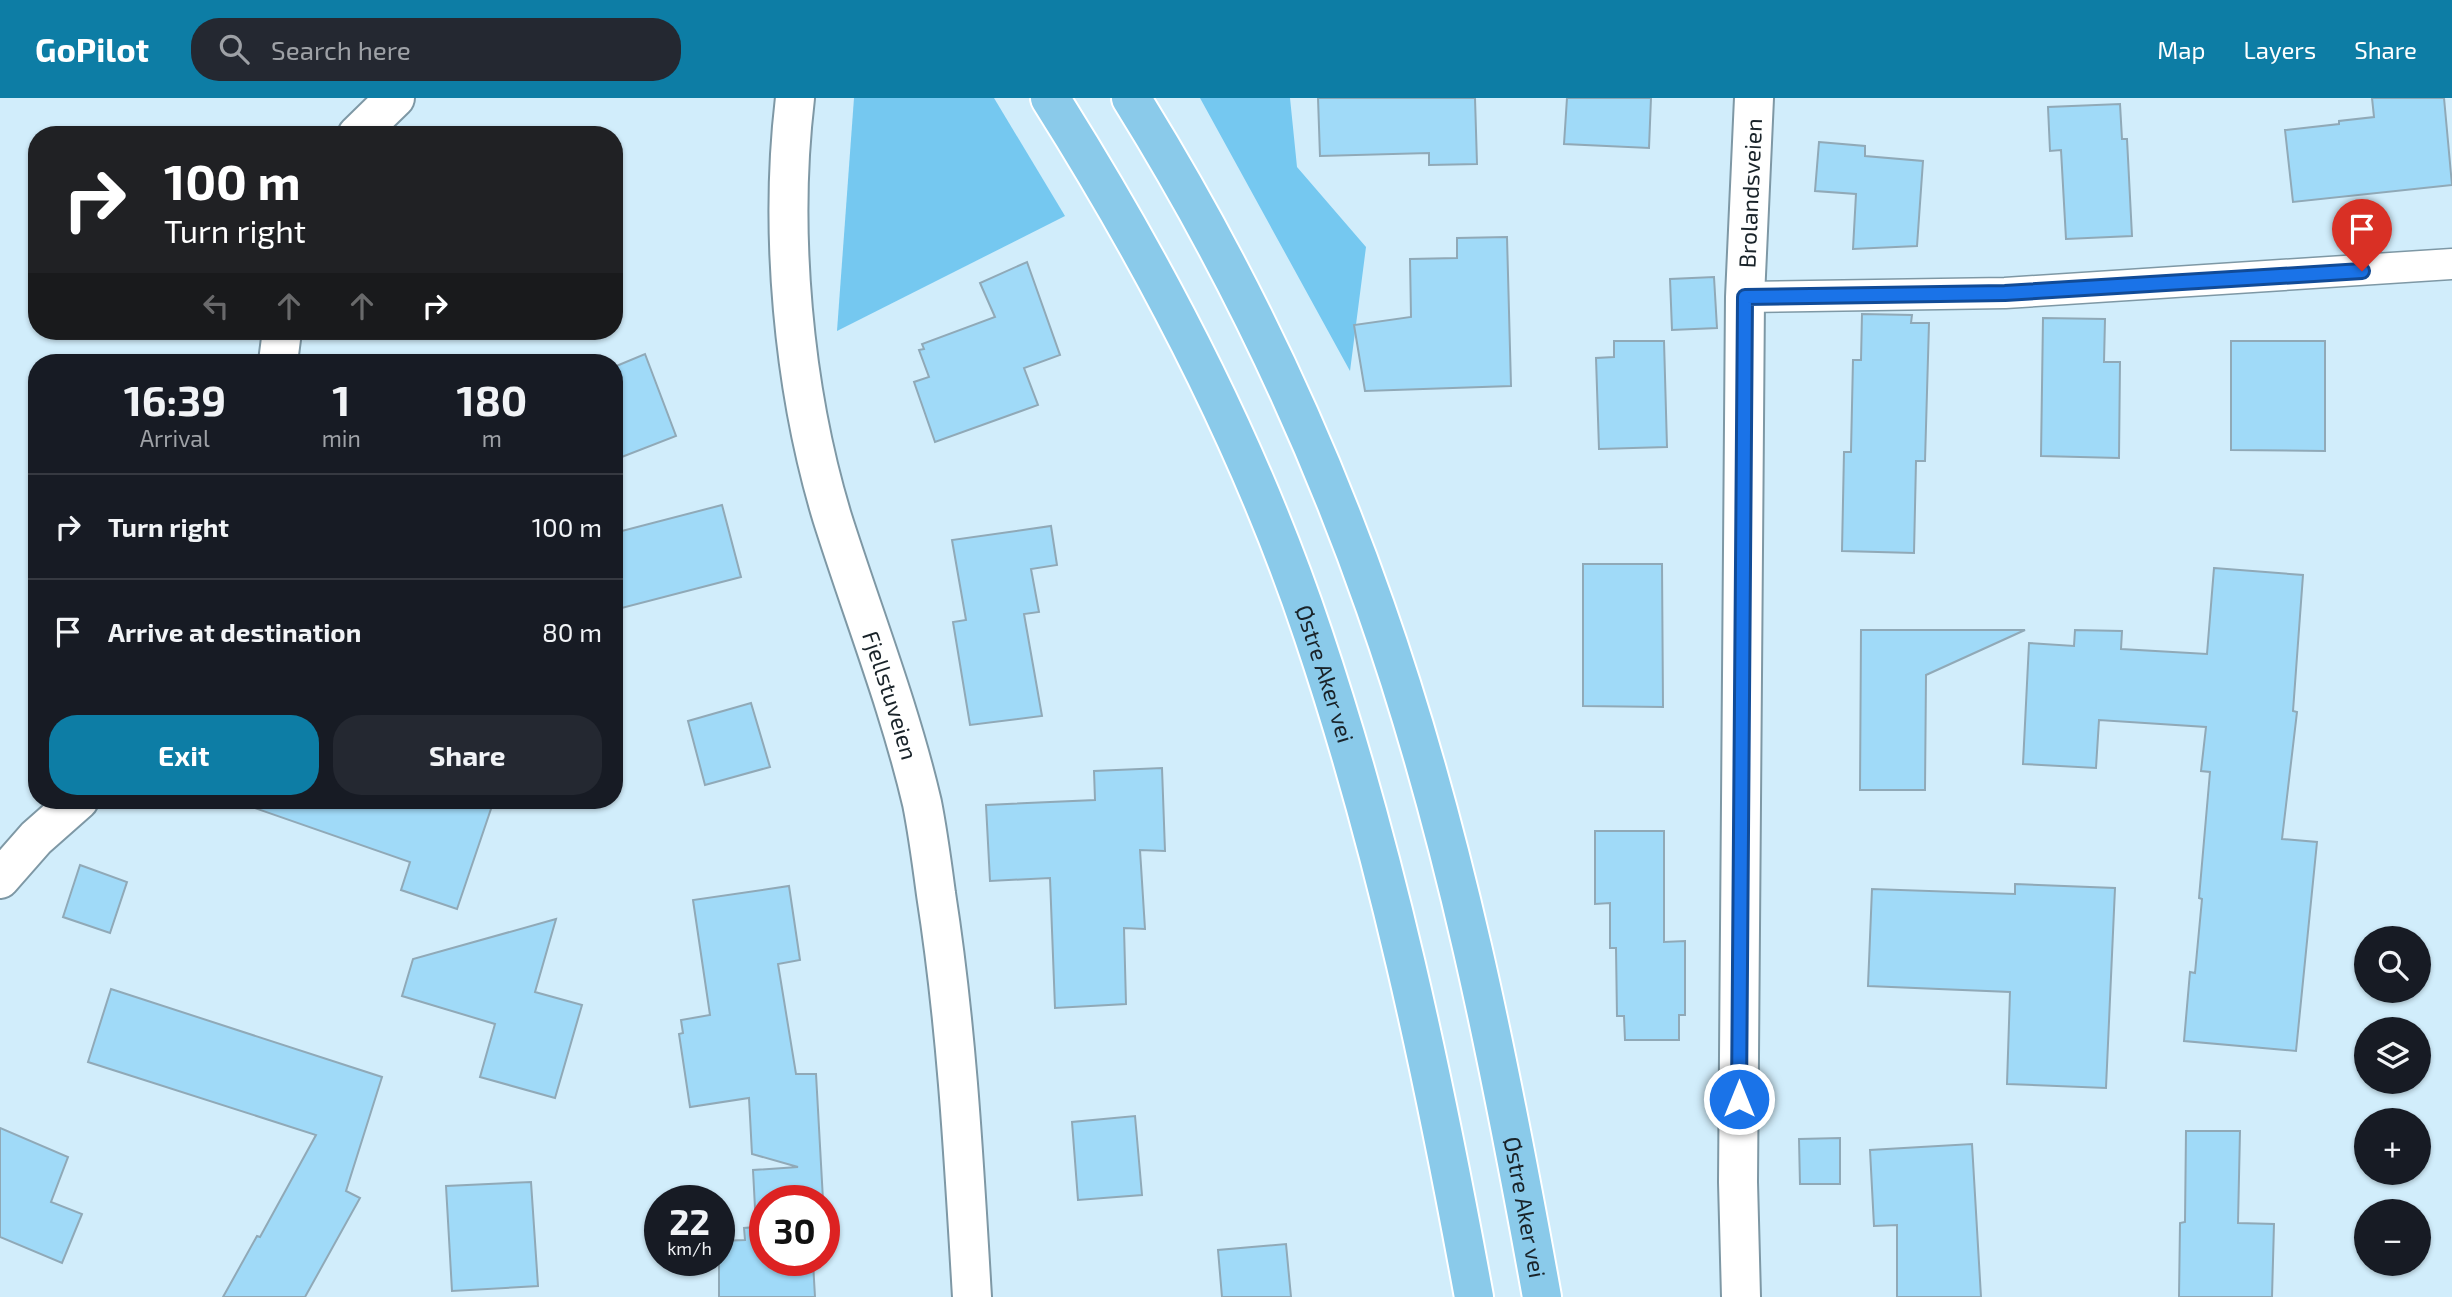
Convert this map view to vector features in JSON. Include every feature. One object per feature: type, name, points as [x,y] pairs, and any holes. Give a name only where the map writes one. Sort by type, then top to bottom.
[{"type":"highway","name":"Østre Aker vei","points":[[1050,98],[1148,260],[1197,356],[1237,442],[1313,634],[1370,819],[1392,903],[1423,1040],[1474,1297]]},
{"type":"highway","name":"Østre Aker vei","points":[[1131,98],[1208,230],[1260,332],[1339,509],[1375,605],[1410,712],[1462,903],[1505,1098],[1542,1297]]},
{"type":"street","points":[[366,126],[395,98]]},
{"type":"street","name":"Fjellstuveien","points":[[796,98],[789,147],[788,239],[796,339],[811,428],[832,514],[909,751],[923,808],[945,953],[959,1074],[972,1297]]},
{"type":"street","name":"Brolandsveien","points":[[1741,1297],[1738,1182],[1745,297],[1754,98]]},
{"type":"street","points":[[0,879],[36,838],[69,809]]},
{"type":"lane","points":[[1745,297],[2005,293],[2452,264]]},
{"type":"shaded area","points":[[854,98],[994,98],[1065,216],[837,331]]},
{"type":"shaded area","points":[[1200,98],[1290,98],[1297,167],[1366,247],[1350,371]]},
{"type":"building","points":[[1318,98],[1475,98],[1477,164],[1429,165],[1429,153],[1320,156]]},
{"type":"building","points":[[1567,98],[1651,98],[1649,148],[1564,144]]},
{"type":"building","points":[[2372,98],[2444,98],[2452,185],[2293,202],[2285,130],[2374,117]]},
{"type":"building","points":[[2120,104],[2122,139],[2127,139],[2132,236],[2066,239],[2061,150],[2050,151],[2048,107]]},
{"type":"building","points":[[1819,142],[1865,146],[1865,156],[1923,161],[1917,246],[1853,249],[1856,194],[1815,191]]},
{"type":"building","points":[[1507,237],[1511,386],[1365,391],[1354,325],[1411,317],[1410,259],[1457,258],[1457,238]]},
{"type":"building","points":[[1027,262],[1060,355],[1024,368],[1038,405],[935,442],[914,382],[929,377],[919,350],[924,349],[922,344],[995,317],[980,283]]},
{"type":"building","points":[[1714,277],[1717,328],[1672,330],[1670,279]]},
{"type":"building","points":[[1862,314],[1912,315],[1911,323],[1929,323],[1925,461],[1916,461],[1914,553],[1842,551],[1844,452],[1851,452],[1853,360],[1861,360]]},
{"type":"building","points":[[2043,318],[2105,319],[2104,362],[2120,362],[2119,458],[2041,456]]},
{"type":"building","points":[[1614,341],[1664,341],[1667,447],[1599,449],[1596,358],[1614,357]]},
{"type":"building","points":[[2231,341],[2325,341],[2325,451],[2231,450]]},
{"type":"building","points":[[645,354],[676,436],[623,457],[623,363]]},
{"type":"building","points":[[722,505],[741,577],[623,608],[623,531]]},
{"type":"building","points":[[1051,526],[1057,565],[1031,569],[1039,612],[1024,614],[1042,716],[970,725],[953,622],[966,620],[952,540]]},
{"type":"building","points":[[1583,564],[1662,564],[1663,707],[1583,706]]},
{"type":"building","points":[[2214,568],[2303,575],[2293,711],[2297,712],[2282,839],[2317,842],[2296,1051],[2184,1041],[2190,972],[2195,973],[2202,899],[2199,898],[2210,772],[2201,771],[2206,727],[2099,720],[2096,768],[2023,764],[2029,643],[2074,646],[2075,630],[2122,631],[2121,649],[2207,654]]},
{"type":"building","points":[[1861,630],[2025,630],[1926,675],[1925,790],[1860,790]]},
{"type":"building","points":[[751,703],[770,767],[705,785],[688,721]]},
{"type":"building","points":[[1162,768],[1165,851],[1140,850],[1145,929],[1124,928],[1126,1004],[1055,1008],[1050,878],[990,881],[986,805],[1095,800],[1094,771]]},
{"type":"building","points":[[258,809],[491,809],[457,909],[401,890],[410,862]]},
{"type":"building","points":[[1595,831],[1664,831],[1664,942],[1685,941],[1685,1015],[1679,1015],[1679,1040],[1625,1040],[1624,1016],[1617,1016],[1616,948],[1610,948],[1610,903],[1595,904]]},
{"type":"building","points":[[80,865],[127,882],[110,933],[63,917]]},
{"type":"building","points":[[2015,884],[2115,888],[2106,1088],[2007,1084],[2010,992],[1868,986],[1872,889],[2015,894]]},
{"type":"building","points":[[789,886],[800,960],[778,964],[796,1074],[816,1074],[822,1185],[754,1185],[753,1170],[798,1167],[752,1154],[749,1098],[690,1107],[679,1034],[683,1033],[681,1020],[710,1015],[693,900]]},
{"type":"building","points":[[556,919],[535,992],[582,1005],[555,1098],[480,1077],[495,1024],[402,996],[413,959]]},
{"type":"building","points":[[111,989],[382,1077],[346,1191],[360,1198],[305,1297],[223,1297],[257,1236],[260,1237],[316,1135],[88,1062]]},
{"type":"building","points":[[1135,1116],[1142,1195],[1078,1200],[1072,1122]]},
{"type":"building","points":[[0,1128],[68,1157],[51,1202],[82,1214],[62,1263],[0,1237]]},
{"type":"building","points":[[2186,1131],[2240,1131],[2238,1223],[2274,1224],[2272,1297],[2179,1297],[2180,1223],[2185,1222]]},
{"type":"building","points":[[1840,1138],[1840,1184],[1800,1184],[1799,1139]]},
{"type":"building","points":[[1972,1144],[1981,1297],[1897,1297],[1897,1225],[1874,1226],[1870,1150]]},
{"type":"building","points":[[531,1182],[538,1286],[452,1291],[446,1186]]},
{"type":"building","points":[[744,1228],[749,1228],[749,1276],[814,1276],[815,1297],[719,1297],[719,1276],[735,1276],[735,1240],[745,1240]]},
{"type":"building","points":[[1286,1244],[1291,1297],[1222,1297],[1218,1250]]},
{"type":"route","points":[[1739,1099],[1745,297],[2005,293],[2362,271]]}]
